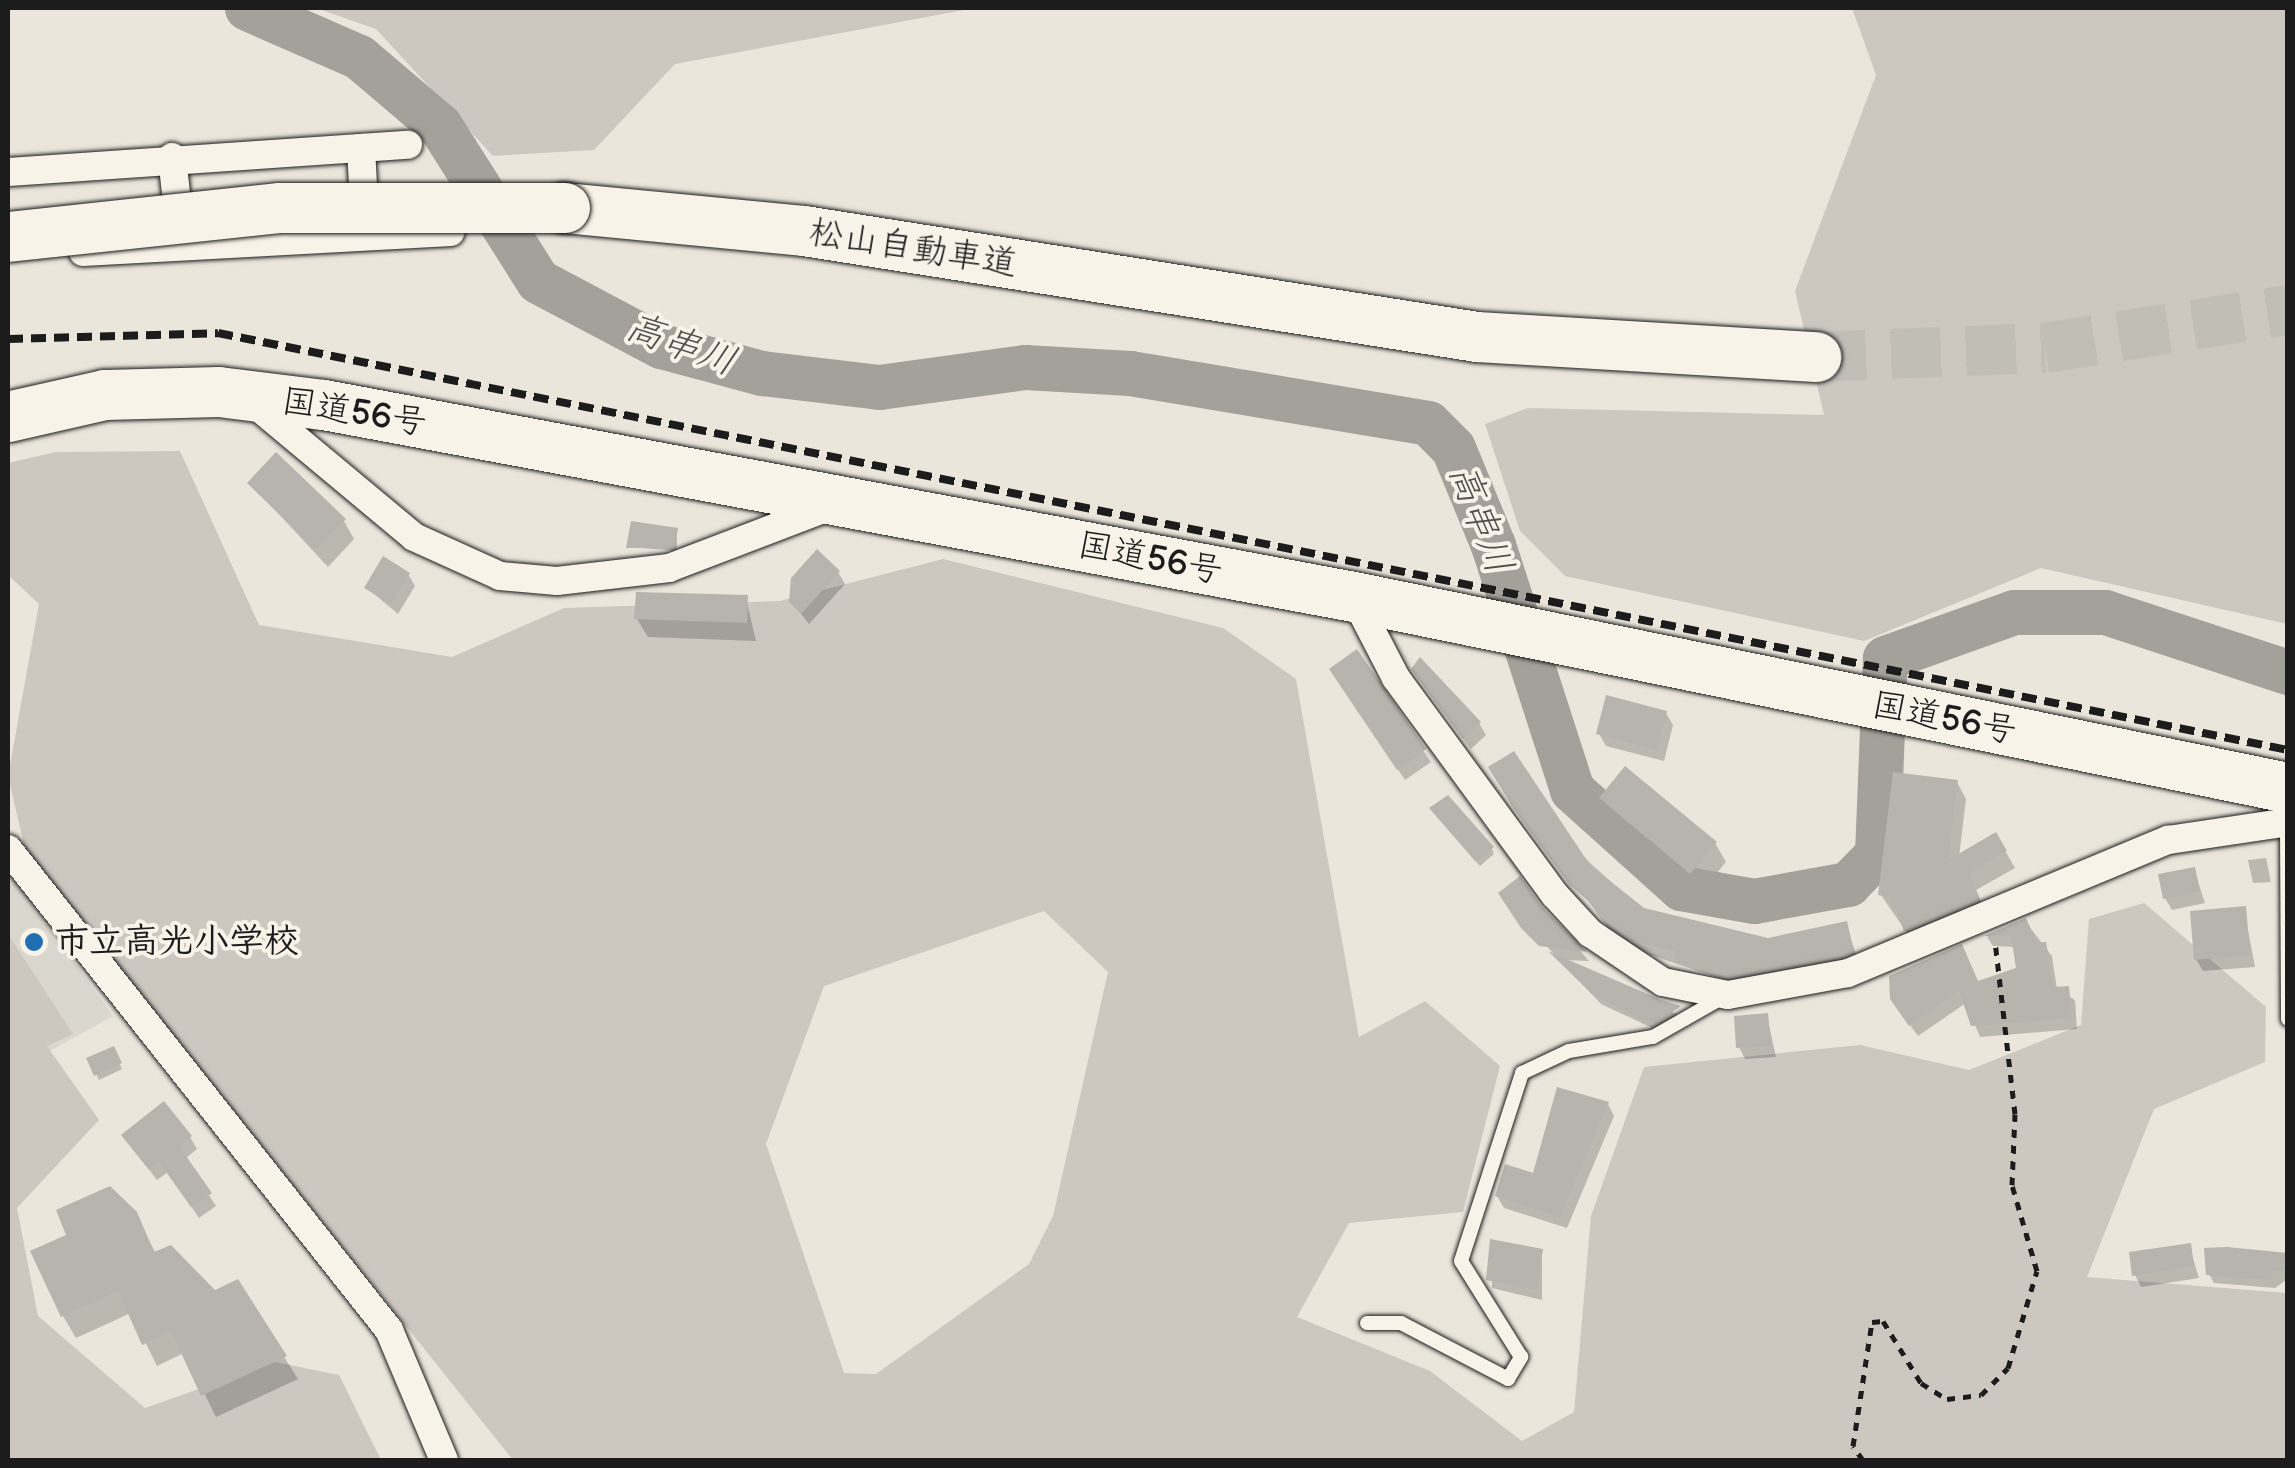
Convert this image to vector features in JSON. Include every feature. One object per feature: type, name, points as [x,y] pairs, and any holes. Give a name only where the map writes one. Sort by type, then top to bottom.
[{"type":"highway","name":"松山自動車道","points":[[8,237],[280,208],[565,208],[804,232],[1477,337],[1816,357]]},
{"type":"highway","name":"国道56号","points":[[8,417],[105,395],[246,396],[1354,597],[1514,633],[2288,788]]},
{"type":"street","points":[[8,172],[408,145]]},
{"type":"street","points":[[360,148],[366,234]]},
{"type":"street","points":[[172,158],[181,245]]},
{"type":"street","points":[[8,260],[181,245],[456,232]]},
{"type":"street","points":[[246,396],[414,538],[500,576],[557,581],[669,568],[843,502]]},
{"type":"street","points":[[1354,597],[1396,678],[1590,933],[1662,982],[1728,995],[1848,972],[1992,907],[2168,840],[2287,822]]},
{"type":"street","points":[[8,849],[389,1330],[444,1460]]},
{"type":"lane","points":[[2287,822],[2288,1019]]},
{"type":"lane","points":[[1367,1323],[1402,1324],[1508,1379],[1521,1357],[1461,1261],[1522,1073],[1570,1051],[1654,1037],[1728,995]]},
{"type":"path","points":[[1863,1460],[1853,1446],[1872,1322],[1883,1320],[1921,1382],[1947,1399],[1981,1395],[2008,1368],[2038,1271],[2012,1185],[2015,1114],[1992,907]]},
{"type":"shaded area","points":[[316,8],[975,8],[675,64],[594,150],[493,156],[376,29]]},
{"type":"shaded area","points":[[1852,8],[2287,8],[2287,624],[2041,568],[1864,641],[1565,576],[1520,531],[1485,424],[1528,408],[1824,415],[1795,291],[1876,75]]},
{"type":"shaded area","points":[[180,451],[259,625],[452,657],[564,608],[780,601],[943,559],[1223,628],[1296,679],[1359,1037],[1425,1001],[1500,1066],[1463,1212],[1349,1223],[1297,1317],[1430,1371],[1522,1441],[1574,1412],[1591,1216],[1644,1067],[1860,1045],[1969,1070],[2081,1025],[2089,919],[2144,903],[2266,1007],[2265,1062],[2154,1109],[2087,1277],[2287,1293],[2287,1460],[513,1460],[25,849],[8,776],[39,604],[8,575],[8,463],[56,452]],"holes":[[[1044,911],[1108,972],[1053,1216],[1029,1264],[876,1374],[844,1373],[766,1144],[824,986]]]},
{"type":"shaded area","name":"市立高光小学校","points":[[8,869],[113,1016],[8,1074]]},
{"type":"shaded area","points":[[8,934],[73,1034],[47,1046],[99,1120],[17,1208],[38,1316],[145,1408],[275,1362],[339,1375],[381,1460],[8,1460]]},
{"type":"building","points":[[276,452],[346,519],[316,550],[247,483]]},
{"type":"building","points":[[631,521],[678,528],[675,547],[626,548]]},
{"type":"building","points":[[817,549],[840,571],[801,614],[789,602],[791,578]]},
{"type":"building","points":[[383,556],[410,573],[391,604],[364,588]]},
{"type":"building","points":[[636,592],[748,595],[747,623],[634,619]]},
{"type":"building","points":[[1357,649],[1426,749],[1397,770],[1329,669]]},
{"type":"building","points":[[1420,657],[1481,722],[1463,739],[1411,669]]},
{"type":"building","points":[[1606,695],[1667,711],[1657,750],[1596,734]]},
{"type":"building","points":[[1514,751],[1590,865],[1644,908],[1768,938],[1847,921],[1854,952],[1737,976],[1675,962],[1676,951],[1633,941],[1569,884],[1514,809],[1488,767]]},
{"type":"building","points":[[1625,766],[1717,842],[1690,874],[1599,798]]},
{"type":"building","points":[[1893,772],[1958,780],[1948,860],[1996,832],[2007,851],[1969,873],[1980,899],[1904,931],[1890,897],[1878,895]]},
{"type":"building","points":[[1448,795],[1494,847],[1476,862],[1429,808]]},
{"type":"building","points":[[2195,867],[2200,891],[2163,899],[2158,874]]},
{"type":"building","points":[[1520,876],[1542,907],[1587,952],[1539,946],[1521,928],[1498,893]]},
{"type":"building","points":[[2246,906],[2250,955],[2194,960],[2190,911]]},
{"type":"building","points":[[2026,918],[2037,943],[2046,942],[2054,987],[2069,986],[2072,1018],[1971,1026],[1959,991],[1909,1026],[1890,999],[1889,976],[1962,944],[1978,981],[2016,968],[2011,936],[1984,936]]},
{"type":"building","points":[[1548,951],[1681,1006],[1656,1023],[1638,1018],[1592,994]]},
{"type":"building","points":[[1768,1013],[1771,1046],[1736,1048],[1734,1016]]},
{"type":"building","points":[[114,1046],[122,1063],[94,1076],[86,1058]]},
{"type":"building","points":[[1557,1087],[1609,1102],[1560,1217],[1495,1196],[1505,1164],[1533,1173]]},
{"type":"building","points":[[164,1101],[192,1136],[179,1146],[212,1193],[191,1207],[159,1162],[149,1170],[121,1135]]},
{"type":"building","points":[[110,1186],[137,1212],[154,1252],[171,1245],[215,1290],[238,1279],[287,1356],[201,1396],[171,1331],[142,1345],[118,1291],[61,1317],[30,1251],[66,1235],[56,1210]]},
{"type":"building","points":[[1490,1239],[1543,1249],[1536,1290],[1486,1280]]},
{"type":"building","points":[[2191,1243],[2194,1266],[2132,1276],[2129,1252]]},
{"type":"building","points":[[2204,1248],[2288,1253],[2288,1270],[2272,1271],[2272,1280],[2206,1275]]},
{"type":"waterway","name":"高串川","points":[[247,8],[359,57],[440,126],[538,281],[661,346],[762,373],[879,387],[1025,367],[1130,373],[1428,423],[1453,448],[1493,545],[1572,790],[1681,888],[1754,901],[1848,884],[1877,854],[1885,658],[2014,612],[2105,612],[2288,672]]},
{"type":"tunnel","points":[[1816,357],[2045,348],[2288,310]]},
{"type":"railway","points":[[8,339],[218,333],[2288,750]]},
{"type":"place","name":"市立高光小学校","points":[[34,942]]}]
